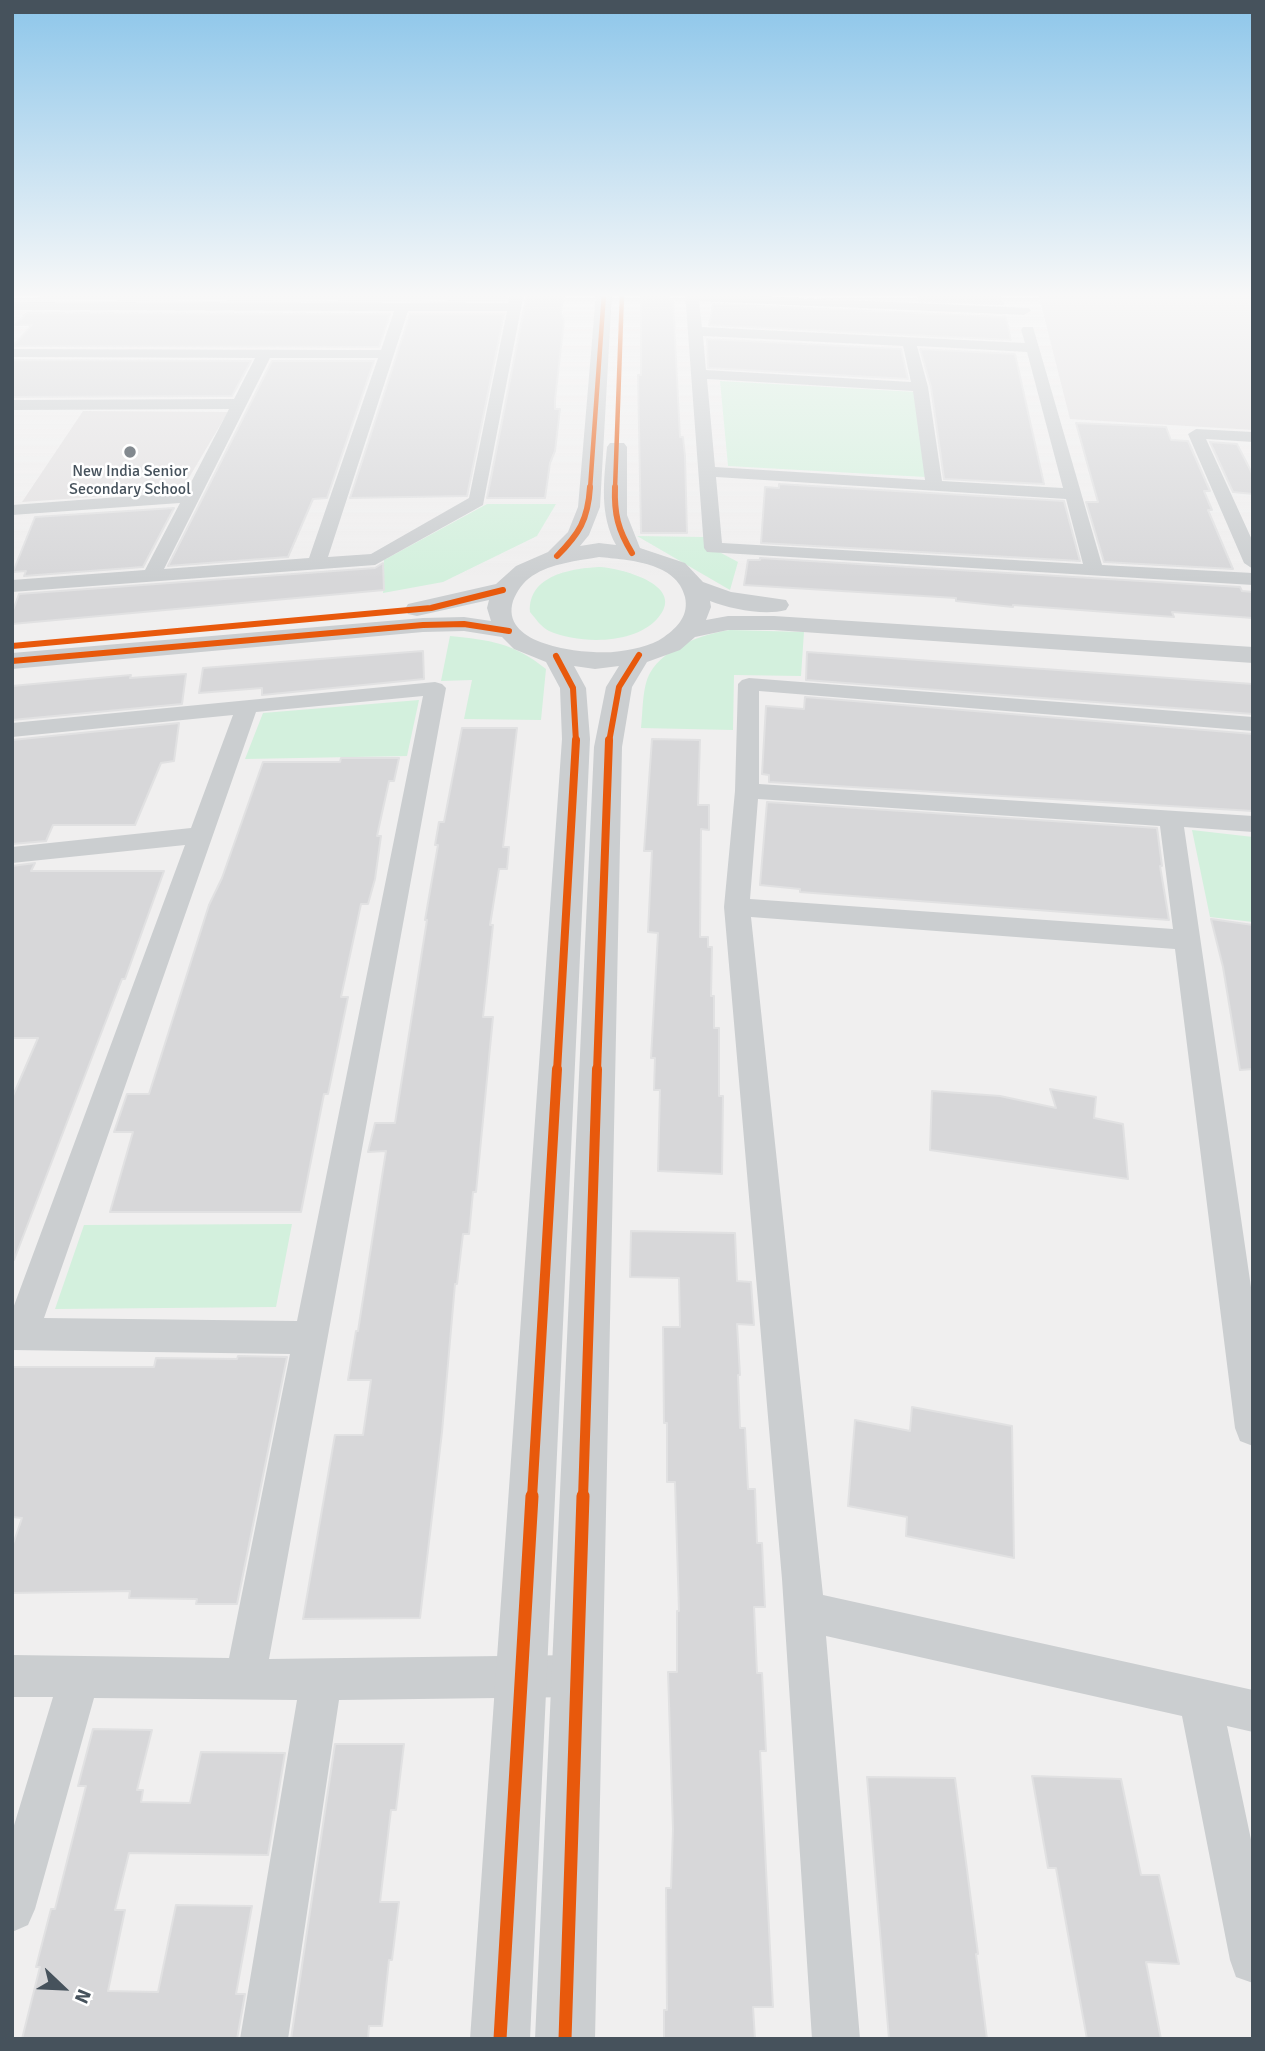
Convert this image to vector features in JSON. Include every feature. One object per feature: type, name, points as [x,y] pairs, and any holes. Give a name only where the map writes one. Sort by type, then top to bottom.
[{"type":"street","points":[[152,575],[247,389]]},
{"type":"street","points":[[317,563],[375,389]]},
{"type":"street","points":[[12,586],[374,559],[477,501],[499,389]]},
{"type":"street","points":[[557,556],[578,536],[589,508],[597,389]]},
{"type":"street","points":[[618,389],[614,511],[619,532],[632,553]]},
{"type":"street","points":[[699,389],[713,548],[1253,579]]},
{"type":"street","points":[[920,389],[934,485]]},
{"type":"street","points":[[1044,389],[1094,568]]},
{"type":"street","points":[[12,405],[239,404]]},
{"type":"street","points":[[1253,437],[1196,434],[1233,501],[1253,563]]},
{"type":"street","points":[[706,471],[1072,494]]},
{"type":"street","points":[[12,510],[192,497]]},
{"type":"street","points":[[599,550],[632,553],[669,564],[688,577],[695,587],[700,596],[701,610],[690,630],[672,644],[639,655],[596,661],[556,656],[521,641],[509,631],[498,608],[503,590],[523,570],[557,556],[599,550]]},
{"type":"street","points":[[695,587],[727,598],[779,606],[1253,636]]},
{"type":"street","points":[[12,646],[431,608],[503,590]]},
{"type":"street","points":[[690,630],[727,623],[774,622],[1253,655]]},
{"type":"street","points":[[12,661],[423,625],[464,624],[509,631]]},
{"type":"street","points":[[565,2039],[608,747],[619,687],[639,655]]},
{"type":"street","points":[[500,2039],[576,739],[573,688],[556,656]]},
{"type":"street","points":[[836,2039],[804,1611],[737,907],[747,791],[748,684],[1253,724]]},
{"type":"street","points":[[12,730],[435,688],[245,1679]]},
{"type":"street","points":[[247,707],[17,1334],[311,1338]]},
{"type":"street","points":[[747,791],[1253,824]]},
{"type":"street","points":[[1171,818],[1253,1428]]},
{"type":"street","points":[[12,855],[201,835]]},
{"type":"street","points":[[737,907],[1189,940]]},
{"type":"street","points":[[804,1611],[1253,1711]]},
{"type":"street","points":[[12,1909],[80,1675]]},
{"type":"street","points":[[12,1676],[321,1680],[577,1676]]},
{"type":"street","points":[[264,2039],[321,1680]]},
{"type":"street","points":[[1200,1699],[1253,1960]]},
{"type":"shaded area","points":[[1062,389],[1253,389],[1253,430],[1070,419]]},
{"type":"shaded area","name":"New India Senior Secondary School","points":[[83,411],[228,412],[181,491],[22,502]]},
{"type":"green space","points":[[721,389],[857,389],[916,392],[925,477],[728,466]]},
{"type":"green space","points":[[487,504],[556,504],[537,536],[443,582],[383,593],[384,560]]},
{"type":"green space","points":[[637,536],[704,537],[708,546],[738,562],[730,590]]},
{"type":"green space","points":[[601,567],[624,571],[649,581],[659,589],[665,597],[664,607],[657,619],[634,634],[590,640],[549,631],[530,612],[531,599],[536,589],[544,582],[565,572]]},
{"type":"green space","points":[[730,630],[804,632],[801,676],[734,675],[733,730],[641,728],[646,685],[657,664],[686,643]]},
{"type":"green space","points":[[450,636],[501,644],[523,653],[546,669],[541,720],[464,719],[472,680],[441,681]]},
{"type":"green space","points":[[419,700],[407,756],[245,759],[263,713]]},
{"type":"green space","points":[[1192,830],[1253,837],[1253,922],[1210,917]]},
{"type":"green space","points":[[292,1224],[276,1307],[55,1309],[84,1225]]},
{"type":"building","points":[[12,389],[236,389],[232,396],[12,397]]},
{"type":"building","points":[[258,389],[364,389],[327,498],[313,499],[288,557],[168,566]]},
{"type":"building","points":[[386,389],[489,389],[467,496],[350,498]]},
{"type":"building","points":[[508,389],[556,389],[555,409],[560,409],[545,498],[487,498]]},
{"type":"building","points":[[638,389],[678,389],[680,437],[683,437],[685,456],[687,533],[641,533]]},
{"type":"building","points":[[931,389],[1023,389],[1044,484],[944,479]]},
{"type":"building","points":[[1076,423],[1166,427],[1171,440],[1188,441],[1210,491],[1204,491],[1212,510],[1208,510],[1233,569],[1104,562],[1086,502],[1098,502]]},
{"type":"building","points":[[1210,442],[1237,444],[1253,475],[1253,494],[1233,492]]},
{"type":"building","points":[[779,484],[1064,501],[1080,561],[761,543],[765,487],[779,488]]},
{"type":"building","points":[[174,508],[143,567],[24,576],[26,571],[13,572],[35,517]]},
{"type":"building","points":[[760,558],[1240,587],[1242,591],[1253,592],[1253,618],[1172,612],[1174,617],[1013,607],[956,601],[956,598],[744,585],[748,560]]},
{"type":"building","points":[[383,563],[384,590],[12,624],[12,613],[19,594],[375,568]]},
{"type":"building","points":[[423,651],[424,679],[262,695],[262,688],[199,693],[203,668]]},
{"type":"building","points":[[807,652],[1253,684],[1253,714],[806,680]]},
{"type":"building","points":[[186,674],[182,704],[12,720],[12,686],[131,675],[130,678]]},
{"type":"building","points":[[805,697],[1253,734],[1253,811],[769,782],[769,775],[762,774],[766,706],[804,709]]},
{"type":"building","points":[[179,723],[174,761],[161,763],[135,825],[53,825],[46,841],[12,844],[12,740]]},
{"type":"building","points":[[462,728],[517,728],[503,847],[509,847],[507,869],[499,869],[490,925],[493,925],[483,1017],[493,1017],[476,1192],[473,1192],[469,1234],[463,1234],[455,1284],[442,1432],[420,1618],[303,1619],[335,1435],[363,1435],[371,1380],[348,1380],[386,1151],[368,1152],[375,1123],[395,1123],[438,845],[435,845],[439,822],[444,822]]},
{"type":"building","points":[[652,739],[700,740],[698,805],[709,805],[709,830],[701,829],[700,937],[708,937],[708,947],[712,947],[711,996],[714,996],[714,1028],[719,1028],[719,1096],[723,1096],[722,1174],[658,1171],[660,1090],[654,1090],[655,1058],[651,1058],[658,933],[648,932],[652,851],[644,851]]},
{"type":"building","points":[[341,758],[399,758],[394,781],[389,781],[377,836],[381,836],[375,879],[368,904],[361,904],[341,997],[348,997],[328,1094],[324,1094],[301,1212],[110,1212],[133,1132],[114,1132],[127,1094],[149,1094],[209,905],[222,878],[263,762],[340,762]]},
{"type":"building","points":[[767,802],[1157,828],[1169,920],[800,892],[800,889],[760,885]]},
{"type":"building","points":[[35,863],[31,871],[164,871],[125,979],[122,979],[14,1260],[12,1098],[38,1038],[12,1038],[12,866]]},
{"type":"building","points":[[1211,919],[1253,925],[1253,1069],[1240,1070],[1223,967]]},
{"type":"building","points":[[1050,1089],[1096,1097],[1094,1118],[1123,1124],[1128,1179],[930,1150],[932,1091],[1000,1096],[1056,1108]]},
{"type":"building","points":[[631,1231],[735,1233],[737,1281],[751,1282],[754,1325],[737,1324],[738,1375],[740,1428],[745,1428],[748,1489],[755,1489],[757,1543],[762,1543],[765,1607],[754,1607],[757,1673],[762,1673],[766,1751],[760,1751],[773,2007],[753,2007],[755,2039],[664,2039],[664,2010],[667,2010],[666,1888],[671,1888],[673,1829],[668,1672],[677,1672],[679,1611],[675,1482],[667,1482],[663,1327],[680,1327],[679,1278],[630,1277]]},
{"type":"building","points":[[238,1356],[287,1357],[237,1604],[196,1604],[197,1599],[129,1598],[130,1591],[12,1593],[12,1547],[22,1518],[12,1517],[12,1367],[154,1367],[156,1358],[237,1359]]},
{"type":"building","points":[[912,1407],[1012,1426],[1014,1558],[906,1536],[907,1517],[848,1506],[855,1420],[910,1431]]},
{"type":"building","points":[[93,1729],[152,1730],[137,1790],[143,1790],[141,1802],[190,1803],[201,1752],[285,1753],[268,1855],[129,1853],[115,1910],[125,1910],[108,1991],[158,1992],[176,1905],[252,1906],[236,1994],[245,1994],[237,2039],[22,2039],[40,1967],[36,1967],[51,1909],[55,1909],[86,1786],[78,1786]]},
{"type":"building","points":[[335,1744],[404,1744],[396,1810],[391,1810],[380,1902],[399,1902],[392,1960],[389,1960],[382,2026],[369,2026],[368,2039],[291,2039]]},
{"type":"building","points":[[1032,1776],[1121,1779],[1141,1875],[1159,1875],[1179,1964],[1146,1962],[1161,2039],[1087,2039],[1056,1868],[1048,1868]]},
{"type":"building","points":[[867,1777],[955,1778],[987,2039],[889,2039]]},
{"type":"cycle path","points":[[557,556],[578,535],[589,507],[597,389]]},
{"type":"cycle path","points":[[618,389],[614,511],[619,532],[632,553]]},
{"type":"cycle path","points":[[12,646],[431,608],[503,590]]},
{"type":"cycle path","points":[[12,661],[423,625],[464,624],[509,631]]},
{"type":"cycle path","points":[[565,2039],[608,747],[619,687],[639,655]]},
{"type":"cycle path","points":[[500,2039],[576,739],[573,688],[556,656]]},
{"type":"place","name":"New India Senior Secondary School","points":[[130,452]]}]
